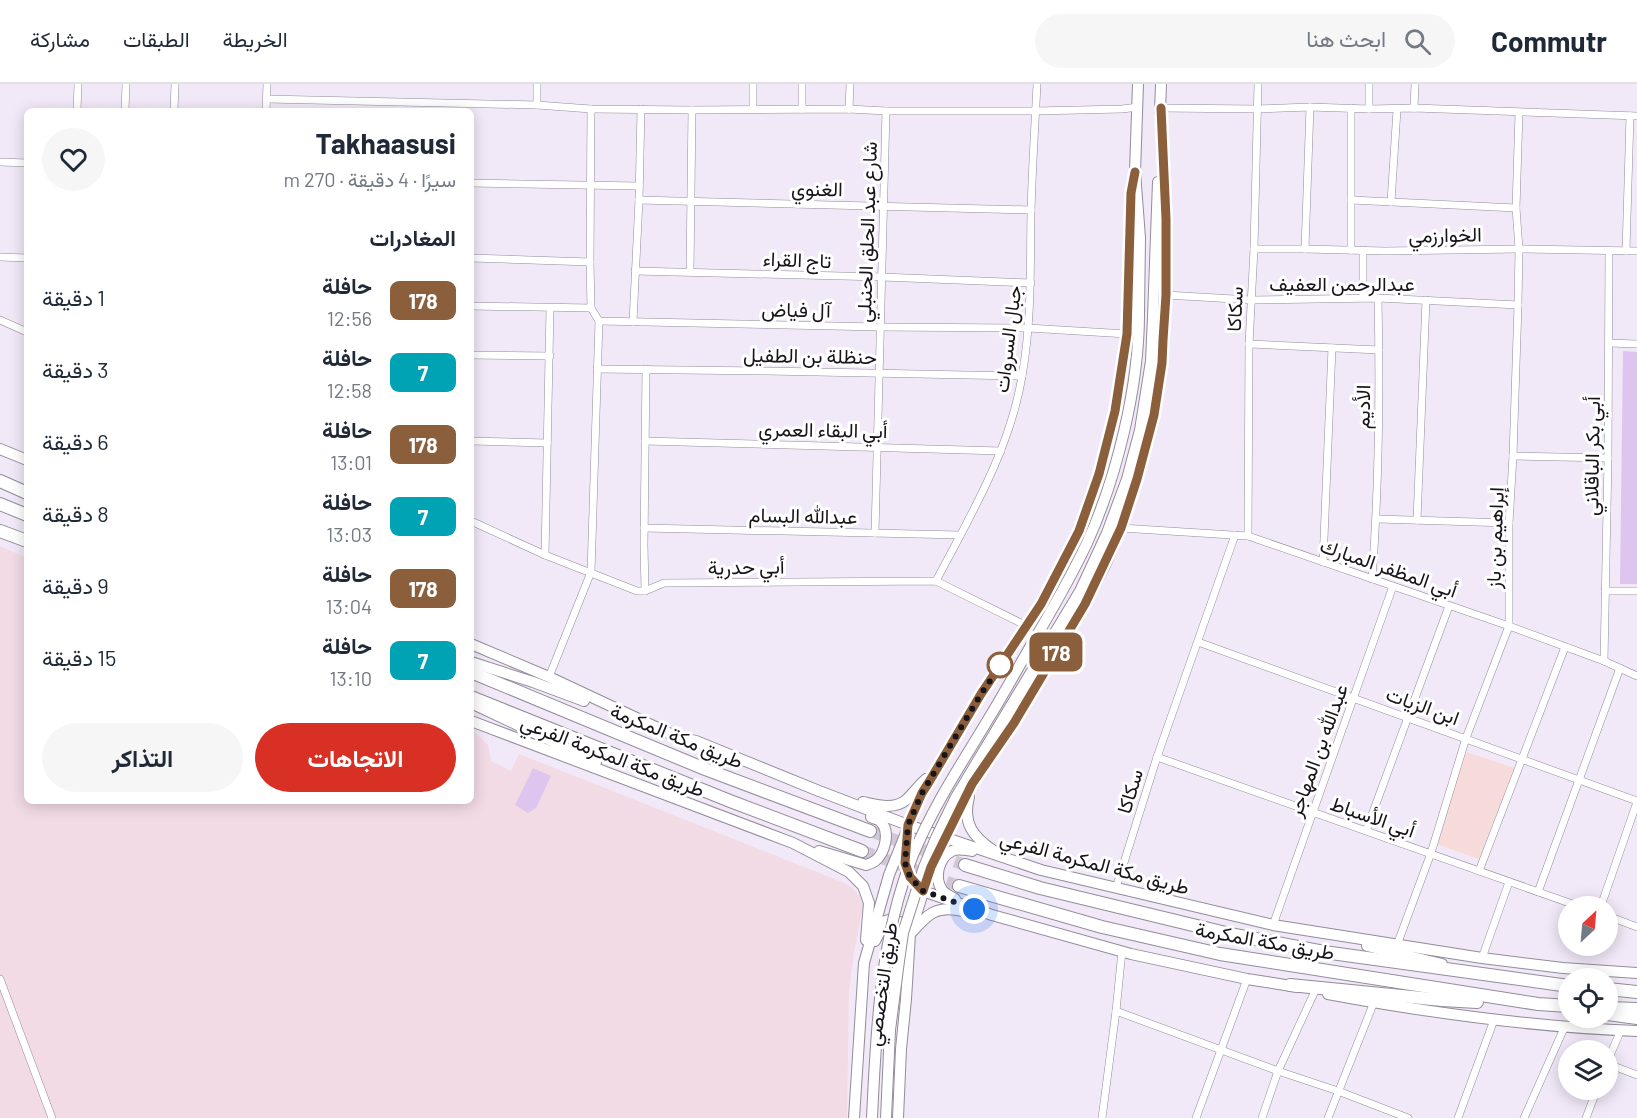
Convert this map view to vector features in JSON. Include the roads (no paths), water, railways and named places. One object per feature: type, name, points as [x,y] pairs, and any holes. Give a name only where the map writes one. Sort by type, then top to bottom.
[{"type":"highway","points":[[0,481],[24,492]]},
{"type":"highway","points":[[0,504],[24,514]]},
{"type":"highway","points":[[0,531],[24,541]]},
{"type":"highway","name":"طريق مكة المكرمة","points":[[474,673],[705,769],[870,831]]},
{"type":"highway","name":"طريق مكة المكرمة","points":[[474,698],[730,801],[862,851]]},
{"type":"highway","name":"طريق مكة المكرمة","points":[[965,865],[1040,888],[1230,934],[1324,952],[1558,984]]},
{"type":"highway","name":"طريق مكة المكرمة","points":[[959,886],[1102,927],[1220,954],[1558,1006]]},
{"type":"highway","points":[[1618,986],[1637,985]]},
{"type":"highway","points":[[1290,986],[1442,1000],[1538,1004]]},
{"type":"highway","points":[[1618,989],[1637,992]]},
{"type":"highway","points":[[1618,1008],[1637,1009]]},
{"type":"main road","name":"طريق التخصصي","points":[[872,1118],[884,967],[901,890],[912,857],[938,803],[1059,598],[1087,542],[1102,505],[1124,433],[1139,329],[1140,238],[1135,172],[1138,84]]},
{"type":"main road","name":"طريق التخصصي","points":[[886,1118],[890,1030],[903,933],[924,867],[956,797],[1080,591],[1107,533],[1127,479],[1140,430],[1151,361],[1161,84]]},
{"type":"main road","points":[[898,1118],[910,934],[931,867],[972,784],[1014,723],[1085,604],[1121,528],[1154,415],[1162,363],[1166,295],[1166,219],[1161,108]]},
{"type":"main road","points":[[854,1118],[864,963],[889,875],[908,825],[922,793],[981,694],[1027,626],[1057,575],[1079,531],[1099,474],[1115,411],[1127,334],[1131,193],[1135,172]]},
{"type":"main road","points":[[0,449],[24,459]]},
{"type":"main road","name":"طريق مكة المكرمة الفرعي","points":[[474,645],[549,677],[677,737],[696,741],[908,825],[1041,870],[1273,925],[1482,958],[1563,968],[1637,973]]},
{"type":"main road","points":[[474,663],[533,682],[677,737]]},
{"type":"main road","points":[[474,704],[671,797]]},
{"type":"main road","name":"طريق مكة المكرمة الفرعي","points":[[474,722],[793,843],[849,872],[863,886],[869,903],[864,963]]},
{"type":"main road","points":[[819,791],[875,805],[895,806],[906,800],[936,770]]},
{"type":"main road","points":[[972,784],[967,804],[968,823],[984,845],[1007,859]]},
{"type":"main road","points":[[793,843],[866,865],[875,861],[883,851],[885,830],[880,821],[838,804],[819,791]]},
{"type":"main road","points":[[908,825],[905,863],[910,877],[923,891],[992,915],[1122,951],[1247,979],[1374,1002],[1494,1020],[1558,1025]]},
{"type":"main road","points":[[992,915],[946,894],[941,889],[937,875],[944,859],[952,851],[971,850],[1007,859]]},
{"type":"main road","points":[[910,934],[935,910],[951,908],[992,915]]},
{"type":"main road","points":[[864,963],[885,921],[898,921],[904,924],[910,934]]},
{"type":"main road","points":[[1273,925],[1501,977]]},
{"type":"main road","points":[[1618,1016],[1637,1019]]},
{"type":"main road","points":[[1593,1028],[1637,1031]]},
{"type":"street","points":[[77,108],[78,84]]},
{"type":"street","points":[[125,108],[126,84]]},
{"type":"street","points":[[174,108],[175,84]]},
{"type":"street","points":[[266,108],[267,84]]},
{"type":"street","points":[[537,84],[537,105]]},
{"type":"street","points":[[753,84],[753,109]]},
{"type":"street","points":[[802,84],[802,109]]},
{"type":"street","points":[[849,109],[850,84]]},
{"type":"street","name":"جبال السروات","points":[[936,580],[980,499],[1001,451],[1022,376],[1028,328],[1037,84]]},
{"type":"street","name":"سكاكا","points":[[1248,536],[1249,344],[1258,84]]},
{"type":"street","points":[[1369,84],[1369,110]]},
{"type":"street","points":[[1414,108],[1415,84]]},
{"type":"street","points":[[267,99],[692,110],[1036,111],[1122,110],[1138,107]]},
{"type":"street","points":[[358,101],[358,108]]},
{"type":"street","points":[[1161,108],[1257,110],[1310,107],[1369,110],[1414,108],[1633,116],[1626,251]]},
{"type":"street","points":[[1305,249],[1310,107]]},
{"type":"street","points":[[1351,108],[1351,250]]},
{"type":"street","points":[[549,677],[591,573],[599,321],[591,308],[591,109]]},
{"type":"street","points":[[633,322],[641,109]]},
{"type":"street","points":[[690,272],[692,110]]},
{"type":"street","points":[[1391,202],[1397,110]]},
{"type":"street","name":"شارع عبد الحلق الحنبلي","points":[[875,533],[886,111]]},
{"type":"street","name":"إبراهيم بن باز","points":[[1397,945],[1431,853],[1466,738],[1509,626],[1509,523],[1518,305],[1519,249],[1516,208],[1519,113]]},
{"type":"street","points":[[0,162],[24,163]]},
{"type":"street","points":[[474,183],[639,186]]},
{"type":"street","name":"الغنوي","points":[[639,200],[1031,210]]},
{"type":"street","points":[[1351,200],[1516,208]]},
{"type":"street","name":"الخوارزمي","points":[[1254,249],[1637,251]]},
{"type":"street","points":[[1363,250],[1363,297],[1378,297]]},
{"type":"street","name":"أبي بكر الباقلاني","points":[[1604,661],[1609,251]]},
{"type":"street","points":[[0,257],[24,258]]},
{"type":"street","points":[[474,258],[590,262]]},
{"type":"street","name":"تاج القراء","points":[[635,271],[1030,283]]},
{"type":"street","name":"عبدالرحمن العفيف","points":[[1166,295],[1251,300],[1378,297],[1518,305]]},
{"type":"street","name":"الأديم","points":[[1372,579],[1377,519],[1378,297]]},
{"type":"street","points":[[1417,520],[1426,300]]},
{"type":"street","points":[[474,306],[591,308]]},
{"type":"street","points":[[546,555],[550,308]]},
{"type":"street","points":[[0,320],[24,331]]},
{"type":"street","name":"آل فياض","points":[[599,321],[1028,328],[1127,334]]},
{"type":"street","points":[[1249,344],[1379,350]]},
{"type":"street","points":[[1609,344],[1637,344]]},
{"type":"street","points":[[1323,562],[1332,348]]},
{"type":"street","points":[[474,355],[550,356]]},
{"type":"street","name":"حنظلة بن الطفيل","points":[[597,369],[1022,376]]},
{"type":"street","points":[[474,522],[546,555],[637,591],[645,591],[646,369]]},
{"type":"street","points":[[474,441],[547,443]]},
{"type":"street","name":"أبي البقاء العمري","points":[[645,441],[1001,451]]},
{"type":"street","points":[[1513,456],[1608,458]]},
{"type":"street","points":[[1377,519],[1509,523]]},
{"type":"street","name":"عبدالله البسام","points":[[644,528],[960,535]]},
{"type":"street","name":"أبي المظفر المبارك","points":[[1121,528],[1248,536],[1509,626],[1604,661],[1637,676]]},
{"type":"street","name":"سكاكا","points":[[1116,888],[1157,757],[1235,535]]},
{"type":"street","name":"أبي حدرية","points":[[645,591],[664,583],[936,580],[1027,626]]},
{"type":"street","name":"عبدالله بن المهاجر","points":[[1273,925],[1393,586]]},
{"type":"street","points":[[1605,591],[1637,591]]},
{"type":"street","points":[[1366,831],[1449,606]]},
{"type":"street","name":"ابن الزيات","points":[[1198,642],[1637,802]]},
{"type":"street","points":[[1479,872],[1565,647]]},
{"type":"street","points":[[1538,892],[1620,668]]},
{"type":"street","name":"أبي الأسباط","points":[[1157,757],[1558,899]]},
{"type":"street","points":[[1604,896],[1637,802]]},
{"type":"street","points":[[1482,958],[1509,882]]},
{"type":"street","points":[[1618,920],[1637,927]]},
{"type":"street","points":[[1102,1118],[1122,951]]},
{"type":"street","points":[[0,979],[52,1118]]},
{"type":"street","points":[[1196,1118],[1247,979]]},
{"type":"street","points":[[1262,1118],[1278,1071],[1315,991]]},
{"type":"street","points":[[1328,1118],[1374,1002]]},
{"type":"street","points":[[1116,1011],[1338,1091],[1389,1114],[1408,1118]]},
{"type":"street","points":[[1458,1118],[1494,1020]]},
{"type":"street","points":[[1524,1118],[1564,1028]]},
{"type":"street","points":[[1617,1040],[1621,1030]]},
{"type":"street","points":[[1618,1066],[1637,1075]]},
{"type":"street","points":[[1586,1118],[1593,1100]]},
{"type":"tunnel","points":[[870,831],[965,865]]},
{"type":"tunnel","points":[[862,851],[959,886]]}]
